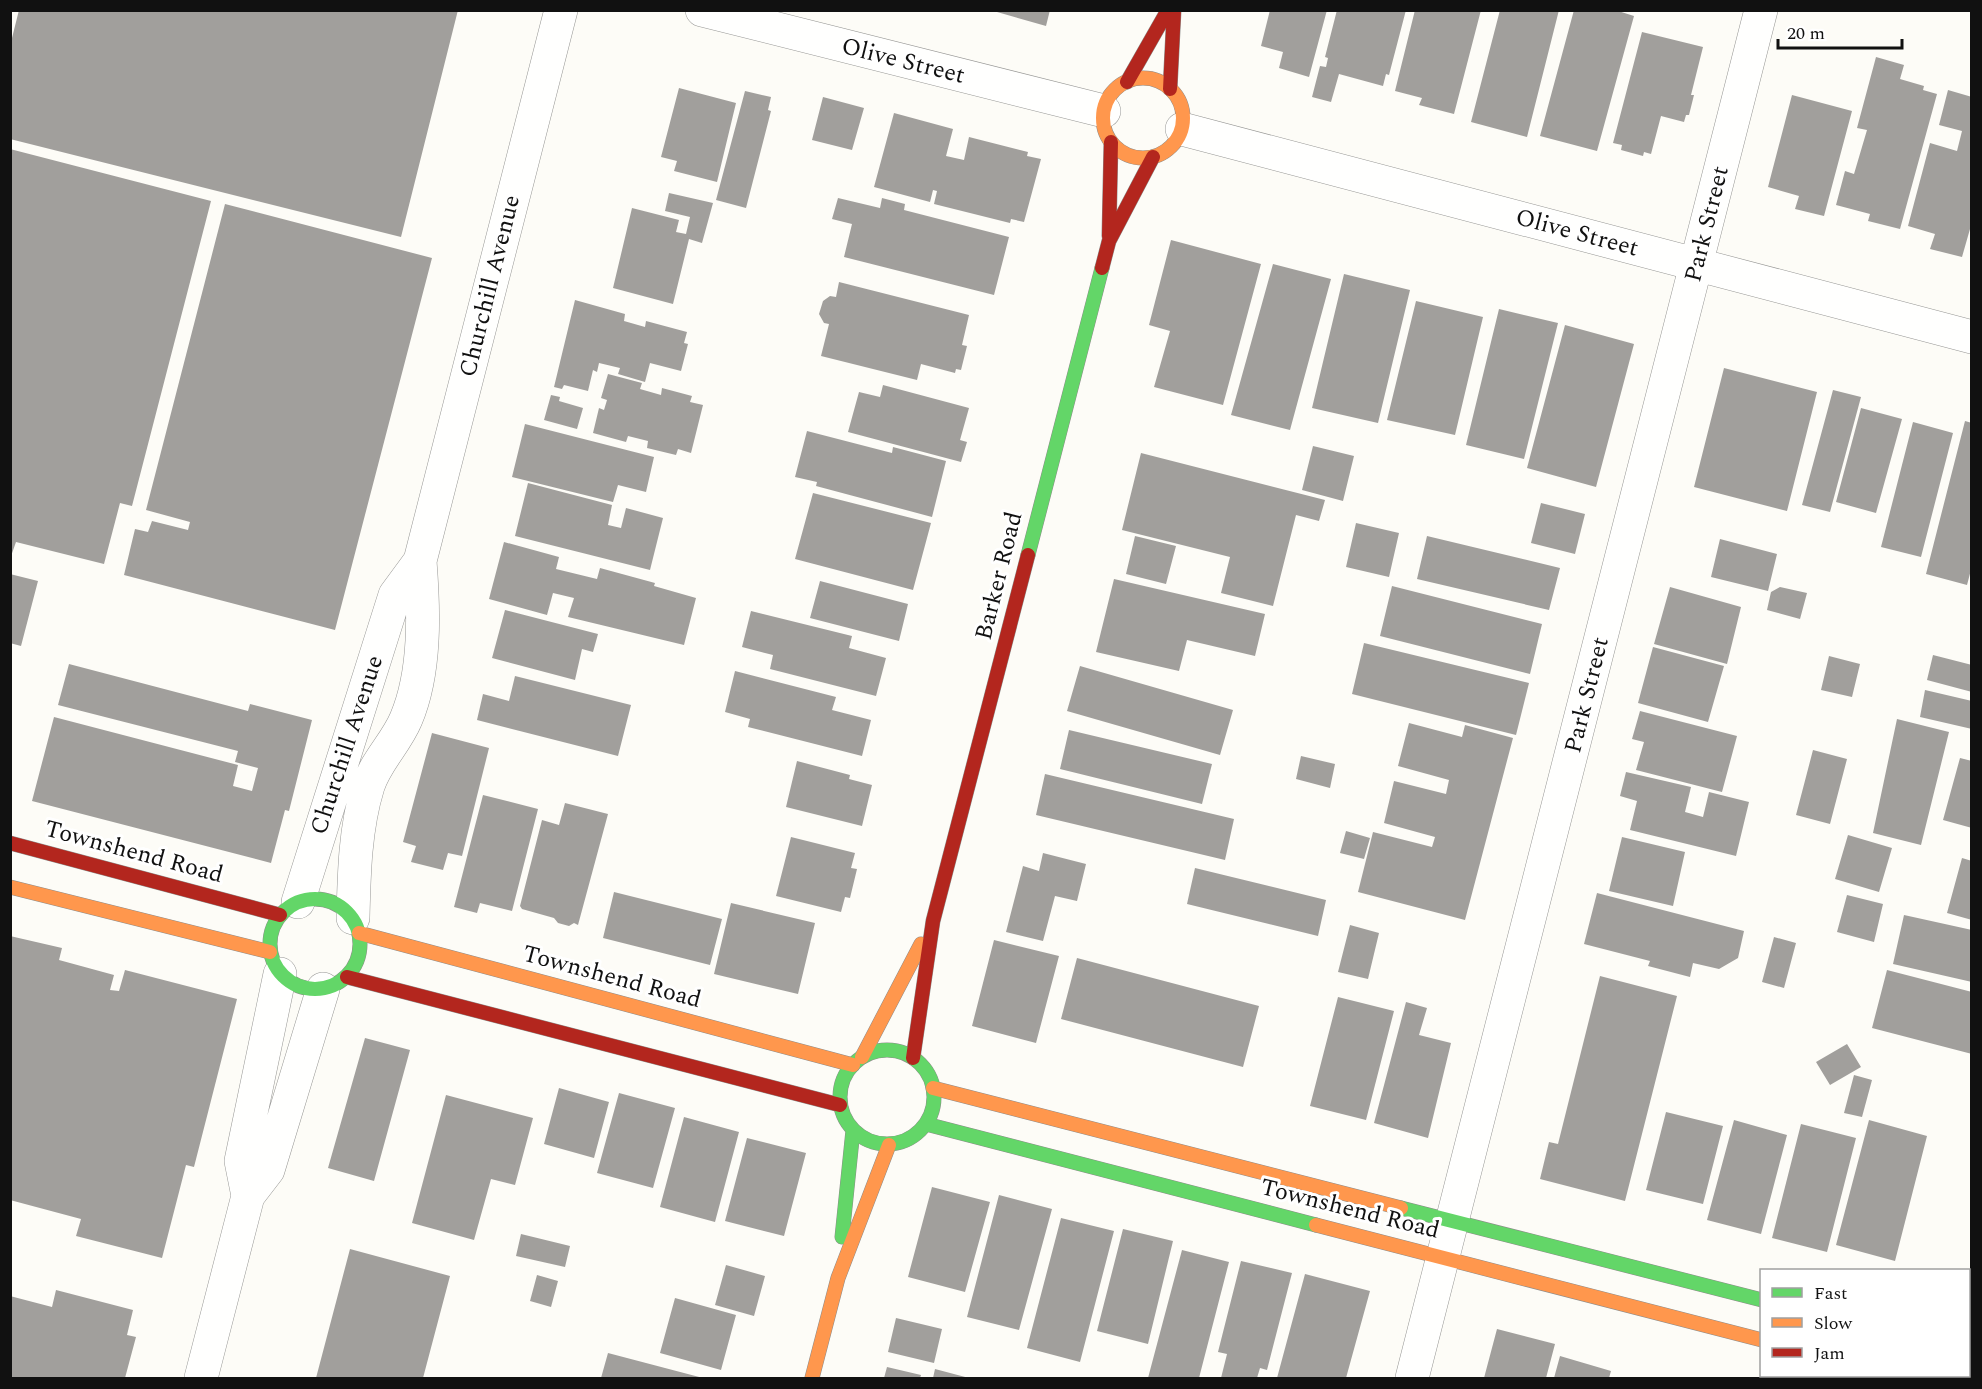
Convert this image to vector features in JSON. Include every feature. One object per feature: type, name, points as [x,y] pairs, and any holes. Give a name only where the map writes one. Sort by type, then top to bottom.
[{"type":"street","name":"Olive Street","points":[[702,10],[1104,111]]},
{"type":"street","points":[[1168,10],[1127,82],[1109,98],[1104,111],[1106,132],[1111,142],[1130,156],[1153,158],[1171,147],[1182,129],[1181,108],[1170,89],[1174,10]]},
{"type":"street","name":"Park Street","points":[[1412,1378],[1761,10]]},
{"type":"street","name":"Churchill Avenue","points":[[356,925],[354,873],[366,795],[381,760],[396,740],[406,719],[416,689],[422,595],[420,561],[568,14]]},
{"type":"street","points":[[1127,82],[1150,79],[1170,89]]},
{"type":"street","name":"Olive Street","points":[[1182,129],[1971,337]]},
{"type":"street","name":"Barker Road","points":[[913,1058],[933,921],[1109,241],[1111,142]]},
{"type":"street","name":"Barker Road","points":[[1109,241],[1153,158]]},
{"type":"street","name":"Churchill Avenue","points":[[289,908],[395,595],[420,561]]},
{"type":"street","name":"Townshend Road","points":[[10,843],[289,908]]},
{"type":"street","points":[[10,887],[275,963],[293,984],[308,989],[335,983],[840,1105]]},
{"type":"street","points":[[201,1378],[248,1196],[268,1170],[335,983],[358,956],[356,925],[342,907],[328,900],[312,898],[289,908],[273,927],[275,963],[241,1161],[248,1196]]},
{"type":"street","name":"Barker Road","points":[[858,1061],[933,921]]},
{"type":"street","name":"Townshend Road","points":[[356,925],[858,1061]]},
{"type":"street","points":[[887,1050],[913,1058],[922,1065],[933,1088],[932,1113],[926,1124],[910,1138],[889,1145],[863,1138],[853,1130],[844,1117],[840,1105],[840,1089],[858,1061],[887,1050]]},
{"type":"street","name":"Townshend Road","points":[[933,1088],[1760,1300]]},
{"type":"street","name":"Townshend Road","points":[[926,1124],[1760,1340]]},
{"type":"street","points":[[838,1278],[853,1130]]},
{"type":"street","points":[[812,1378],[838,1278],[889,1145]]},
{"type":"building","points":[[19,10],[458,10],[401,237],[10,139],[10,46]]},
{"type":"building","points":[[990,10],[1050,10],[1046,26]]},
{"type":"building","points":[[1270,10],[1327,10],[1309,77],[1279,68],[1283,52],[1261,46]]},
{"type":"building","points":[[1337,10],[1406,10],[1389,75],[1386,74],[1383,86],[1339,74],[1331,102],[1312,97],[1320,66],[1326,67],[1328,58],[1325,57]]},
{"type":"building","points":[[1415,10],[1481,10],[1454,114],[1419,105],[1422,98],[1395,91]]},
{"type":"building","points":[[1500,10],[1559,10],[1527,137],[1471,122]]},
{"type":"building","points":[[1574,10],[1615,10],[1634,16],[1597,151],[1540,136]]},
{"type":"building","points":[[1642,32],[1703,47],[1691,95],[1694,95],[1689,115],[1686,115],[1684,122],[1661,116],[1651,154],[1644,152],[1643,156],[1621,150],[1622,145],[1613,143]]},
{"type":"building","points":[[1876,57],[1904,65],[1900,79],[1924,86],[1923,90],[1937,94],[1900,229],[1868,221],[1870,214],[1836,205],[1845,171],[1854,174],[1867,130],[1857,128]]},
{"type":"building","points":[[679,88],[736,103],[717,182],[674,171],[677,161],[661,157]]},
{"type":"building","points":[[1948,90],[1972,97],[1972,222],[1962,257],[1930,249],[1935,234],[1908,226],[1930,143],[1957,151],[1962,131],[1939,125]]},
{"type":"building","points":[[745,91],[771,97],[768,110],[771,111],[746,208],[716,200]]},
{"type":"building","points":[[1792,95],[1852,111],[1824,216],[1795,209],[1799,196],[1768,187]]},
{"type":"building","points":[[823,97],[864,108],[852,150],[812,140]]},
{"type":"building","points":[[894,113],[953,129],[946,156],[964,160],[969,137],[1028,152],[1027,156],[1041,159],[1024,222],[1011,219],[1010,223],[934,204],[937,191],[933,190],[930,202],[874,187]]},
{"type":"building","points":[[10,149],[211,201],[132,506],[120,503],[104,564],[16,542],[10,559]]},
{"type":"building","points":[[669,193],[713,203],[702,243],[689,239],[673,304],[613,288],[632,208],[679,220],[676,232],[686,234],[690,217],[665,211]]},
{"type":"building","points":[[838,198],[880,208],[882,198],[905,204],[904,210],[1009,237],[994,295],[844,257],[852,224],[832,219]]},
{"type":"building","points":[[225,204],[432,258],[335,630],[124,575],[135,529],[148,532],[152,521],[188,530],[190,522],[146,510]]},
{"type":"building","points":[[1171,240],[1261,264],[1223,405],[1154,387],[1170,331],[1149,325]]},
{"type":"building","points":[[1273,264],[1331,279],[1290,430],[1231,415]]},
{"type":"building","points":[[1344,274],[1410,290],[1378,423],[1312,408]]},
{"type":"building","points":[[839,282],[969,315],[962,345],[967,346],[961,370],[956,369],[955,373],[921,364],[917,380],[821,356],[829,324],[824,323],[819,314],[823,301],[830,296],[836,297]]},
{"type":"building","points":[[575,300],[625,314],[624,321],[645,327],[646,321],[687,332],[684,343],[688,344],[681,371],[650,363],[645,382],[618,374],[620,368],[599,363],[597,372],[593,370],[588,391],[564,385],[562,389],[554,387]]},
{"type":"building","points":[[1416,301],[1483,317],[1455,435],[1387,420]]},
{"type":"building","points":[[1499,309],[1558,323],[1524,459],[1466,445]]},
{"type":"building","points":[[1565,325],[1634,344],[1596,487],[1527,468]]},
{"type":"building","points":[[1724,368],[1817,392],[1787,511],[1694,487]]},
{"type":"building","points":[[608,374],[642,383],[640,389],[661,395],[662,388],[692,396],[690,402],[703,405],[691,453],[678,449],[676,455],[647,448],[648,441],[628,436],[626,442],[593,433],[599,408],[604,410],[607,400],[601,398]]},
{"type":"building","points":[[883,385],[969,408],[960,440],[967,442],[961,462],[848,432],[859,392],[880,397]]},
{"type":"building","points":[[1833,390],[1861,397],[1830,512],[1802,505]]},
{"type":"building","points":[[551,395],[560,397],[559,401],[583,408],[577,429],[544,420]]},
{"type":"building","points":[[1861,408],[1902,419],[1876,513],[1836,502]]},
{"type":"building","points":[[1965,421],[1972,423],[1972,566],[1967,585],[1926,574]]},
{"type":"building","points":[[1913,422],[1953,433],[1921,557],[1881,547]]},
{"type":"building","points":[[525,424],[654,457],[646,492],[618,485],[613,502],[512,477]]},
{"type":"building","points":[[807,431],[892,453],[893,447],[946,461],[932,517],[816,486],[817,482],[795,477]]},
{"type":"building","points":[[1313,446],[1354,456],[1343,501],[1302,490]]},
{"type":"building","points":[[1141,453],[1325,500],[1319,521],[1296,515],[1273,606],[1221,593],[1230,557],[1122,530]]},
{"type":"building","points":[[528,483],[612,505],[608,525],[621,528],[626,508],[663,518],[650,570],[515,536]]},
{"type":"building","points":[[813,493],[931,523],[913,590],[795,559]]},
{"type":"building","points":[[1541,503],[1585,514],[1575,554],[1531,543]]},
{"type":"building","points":[[1356,523],[1399,533],[1389,577],[1346,567]]},
{"type":"building","points":[[1135,536],[1176,546],[1166,584],[1126,574]]},
{"type":"building","points":[[1427,536],[1560,568],[1549,610],[1417,579]]},
{"type":"building","points":[[1720,539],[1777,554],[1768,591],[1711,577]]},
{"type":"building","points":[[504,542],[559,557],[556,569],[597,579],[600,568],[655,583],[654,586],[696,598],[684,645],[568,617],[574,598],[553,593],[547,615],[489,599]]},
{"type":"building","points":[[10,574],[38,581],[21,646],[10,643]]},
{"type":"building","points":[[1114,579],[1265,614],[1255,656],[1187,640],[1179,671],[1096,652]]},
{"type":"building","points":[[820,581],[908,604],[899,641],[810,618]]},
{"type":"building","points":[[1392,586],[1542,624],[1530,674],[1380,636]]},
{"type":"building","points":[[1670,587],[1741,607],[1727,664],[1654,644]]},
{"type":"building","points":[[1780,587],[1807,593],[1800,619],[1767,610],[1771,592]]},
{"type":"building","points":[[505,610],[598,634],[593,652],[582,649],[575,680],[492,658]]},
{"type":"building","points":[[751,611],[852,636],[849,648],[886,658],[876,696],[770,669],[773,655],[742,647]]},
{"type":"building","points":[[1364,643],[1529,683],[1516,735],[1352,694]]},
{"type":"building","points":[[1653,647],[1724,666],[1708,722],[1638,703]]},
{"type":"building","points":[[1933,655],[1972,665],[1972,692],[1927,680]]},
{"type":"building","points":[[1829,656],[1860,664],[1852,697],[1821,690]]},
{"type":"building","points":[[69,664],[248,711],[250,704],[312,720],[289,811],[285,810],[271,863],[32,801],[54,717],[238,765],[233,786],[252,791],[258,768],[235,762],[238,751],[58,705]]},
{"type":"building","points":[[1080,666],[1233,710],[1220,755],[1067,711]]},
{"type":"building","points":[[735,671],[836,697],[832,710],[871,720],[862,756],[748,727],[750,719],[725,712]]},
{"type":"building","points":[[515,676],[631,705],[618,756],[477,720],[483,694],[509,701]]},
{"type":"building","points":[[1925,690],[1972,701],[1972,729],[1920,717]]},
{"type":"building","points":[[1640,711],[1737,736],[1722,792],[1636,770],[1644,742],[1632,739]]},
{"type":"building","points":[[1897,719],[1949,732],[1921,845],[1873,833]]},
{"type":"building","points":[[1409,723],[1462,737],[1465,725],[1513,738],[1465,920],[1358,892],[1373,832],[1432,847],[1435,837],[1384,823],[1394,781],[1446,794],[1449,780],[1398,766]]},
{"type":"building","points":[[1069,730],[1212,764],[1202,804],[1060,769]]},
{"type":"building","points":[[432,733],[489,748],[462,856],[448,853],[443,870],[411,862],[416,846],[403,842]]},
{"type":"building","points":[[1813,750],[1847,759],[1830,824],[1796,815]]},
{"type":"building","points":[[1301,756],[1335,764],[1330,788],[1296,779]]},
{"type":"building","points":[[1960,758],[1972,761],[1972,828],[1943,820]]},
{"type":"building","points":[[797,761],[850,775],[849,779],[872,785],[862,826],[786,807]]},
{"type":"building","points":[[1626,772],[1691,787],[1685,812],[1703,817],[1709,792],[1749,802],[1736,856],[1630,830],[1637,801],[1620,796]]},
{"type":"building","points":[[1045,774],[1234,819],[1225,860],[1036,815]]},
{"type":"building","points":[[483,795],[538,809],[512,911],[480,903],[477,913],[454,907]]},
{"type":"building","points":[[565,803],[608,814],[578,925],[574,923],[569,926],[558,923],[554,918],[522,909],[520,906],[542,820],[559,825]]},
{"type":"building","points":[[1346,831],[1370,838],[1364,859],[1340,853]]},
{"type":"building","points":[[1848,835],[1892,848],[1879,892],[1835,879]]},
{"type":"building","points":[[791,837],[855,853],[851,868],[857,869],[850,898],[845,897],[841,912],[776,896]]},
{"type":"building","points":[[1622,837],[1685,852],[1673,906],[1609,891]]},
{"type":"building","points":[[1043,853],[1086,864],[1077,901],[1055,896],[1043,941],[1006,932],[1023,866],[1039,871]]},
{"type":"building","points":[[1962,858],[1972,861],[1972,920],[1947,913]]},
{"type":"building","points":[[1195,868],[1326,900],[1318,936],[1187,904]]},
{"type":"building","points":[[614,892],[722,919],[710,965],[603,938]]},
{"type":"building","points":[[1597,893],[1744,931],[1738,958],[1719,969],[1693,963],[1690,977],[1648,966],[1650,961],[1584,944]]},
{"type":"building","points":[[1847,895],[1883,904],[1874,942],[1837,932]]},
{"type":"building","points":[[731,903],[815,923],[798,994],[714,974]]},
{"type":"building","points":[[1904,915],[1972,930],[1972,982],[1893,964]]},
{"type":"building","points":[[1350,925],[1379,933],[1368,979],[1338,972]]},
{"type":"building","points":[[10,936],[62,948],[59,960],[114,975],[110,990],[119,991],[125,970],[237,999],[194,1167],[186,1165],[162,1258],[76,1236],[81,1219],[10,1200]]},
{"type":"building","points":[[1774,937],[1796,943],[1784,988],[1762,982]]},
{"type":"building","points":[[994,940],[1059,956],[1036,1043],[972,1026]]},
{"type":"building","points":[[1077,958],[1259,1006],[1243,1067],[1061,1019]]},
{"type":"building","points":[[1887,970],[1972,992],[1972,1054],[1872,1028]]},
{"type":"building","points":[[1600,976],[1677,996],[1625,1201],[1540,1179],[1549,1142],[1558,1144]]},
{"type":"building","points":[[1338,997],[1394,1011],[1366,1120],[1310,1106]]},
{"type":"building","points":[[1406,1002],[1427,1008],[1419,1035],[1451,1043],[1428,1138],[1374,1123]]},
{"type":"building","points":[[365,1038],[410,1050],[374,1181],[328,1168]]},
{"type":"building","points":[[1847,1044],[1861,1067],[1830,1085],[1816,1062]]},
{"type":"building","points":[[1854,1075],[1872,1080],[1862,1117],[1844,1113]]},
{"type":"building","points":[[559,1088],[609,1102],[594,1158],[544,1144]]},
{"type":"building","points":[[619,1093],[675,1108],[653,1188],[597,1173]]},
{"type":"building","points":[[446,1095],[533,1118],[515,1185],[491,1179],[474,1240],[412,1223]]},
{"type":"building","points":[[1666,1112],[1723,1126],[1703,1204],[1646,1190]]},
{"type":"building","points":[[684,1117],[739,1132],[715,1222],[660,1207]]},
{"type":"building","points":[[1734,1120],[1787,1135],[1761,1234],[1707,1220]]},
{"type":"building","points":[[1869,1120],[1927,1136],[1895,1261],[1836,1245]]},
{"type":"building","points":[[1801,1124],[1856,1138],[1827,1252],[1772,1238]]},
{"type":"building","points":[[747,1138],[806,1153],[784,1236],[725,1221]]},
{"type":"building","points":[[932,1187],[990,1202],[965,1292],[908,1277]]},
{"type":"building","points":[[999,1195],[1052,1209],[1019,1330],[967,1317]]},
{"type":"building","points":[[1061,1218],[1114,1231],[1080,1362],[1027,1348]]},
{"type":"building","points":[[1123,1229],[1173,1241],[1148,1344],[1097,1331]]},
{"type":"building","points":[[521,1234],[570,1246],[565,1267],[516,1256]]},
{"type":"building","points":[[350,1249],[450,1276],[423,1378],[316,1378]]},
{"type":"building","points":[[1182,1250],[1229,1262],[1199,1378],[1148,1378]]},
{"type":"building","points":[[1241,1261],[1292,1273],[1267,1370],[1260,1368],[1257,1378],[1221,1378],[1227,1354],[1218,1352]]},
{"type":"building","points":[[726,1265],[765,1276],[754,1316],[715,1305]]},
{"type":"building","points":[[1305,1274],[1370,1291],[1346,1378],[1277,1378]]},
{"type":"building","points":[[537,1275],[558,1281],[551,1307],[530,1301]]},
{"type":"building","points":[[56,1290],[133,1310],[127,1335],[136,1337],[125,1378],[10,1378],[10,1296],[52,1307]]},
{"type":"building","points":[[675,1298],[736,1315],[721,1370],[660,1353]]},
{"type":"building","points":[[896,1318],[942,1329],[934,1363],[888,1352]]},
{"type":"building","points":[[1497,1329],[1555,1344],[1546,1378],[1484,1378]]},
{"type":"building","points":[[608,1353],[703,1378],[601,1378]]},
{"type":"building","points":[[1560,1356],[1611,1371],[1609,1378],[1554,1378]]},
{"type":"building","points":[[887,1367],[921,1375],[920,1378],[884,1378]]},
{"type":"building","points":[[935,1369],[969,1378],[933,1378]]},
{"type":"traffic: fast","points":[[1028,555],[1102,268]]},
{"type":"traffic: fast","points":[[315,899],[332,902],[347,912],[357,927],[360,944],[357,961],[347,976],[332,986],[315,989],[298,986],[283,976],[273,961],[270,944],[273,927],[283,912],[298,902],[315,899]]},
{"type":"traffic: fast","points":[[887,1050],[905,1054],[920,1064],[930,1079],[934,1097],[930,1115],[920,1130],[905,1140],[887,1144],[869,1140],[854,1130],[844,1115],[840,1097],[844,1079],[854,1064],[869,1054],[887,1050]]},
{"type":"traffic: fast","points":[[926,1124],[1316,1225]]},
{"type":"traffic: fast","points":[[842,1237],[853,1130]]},
{"type":"traffic: fast","points":[[1401,1208],[1760,1299]]},
{"type":"traffic: slow","points":[[1143,78],[1158,81],[1171,90],[1180,103],[1183,118],[1180,133],[1171,146],[1158,155],[1143,158],[1128,155],[1115,146],[1106,133],[1103,118],[1106,103],[1115,90],[1128,81],[1143,78]]},
{"type":"traffic: slow","points":[[10,887],[270,952]]},
{"type":"traffic: slow","points":[[359,933],[853,1065]]},
{"type":"traffic: slow","points":[[862,1057],[921,944]]},
{"type":"traffic: slow","points":[[933,1088],[1401,1208]]},
{"type":"traffic: slow","points":[[812,1378],[838,1278],[889,1145]]},
{"type":"traffic: slow","points":[[1316,1225],[1760,1339]]},
{"type":"traffic: jam","points":[[1127,82],[1168,10]]},
{"type":"traffic: jam","points":[[1170,89],[1174,10]]},
{"type":"traffic: jam","points":[[1109,236],[1111,142]]},
{"type":"traffic: jam","points":[[1102,268],[1109,241],[1153,157]]},
{"type":"traffic: jam","points":[[913,1058],[933,921],[1028,555]]},
{"type":"traffic: jam","points":[[10,843],[280,915]]},
{"type":"traffic: jam","points":[[347,977],[840,1105]]},
{"type":"traffic: jam","points":[[1900,1377],[1906,1378]]}]
